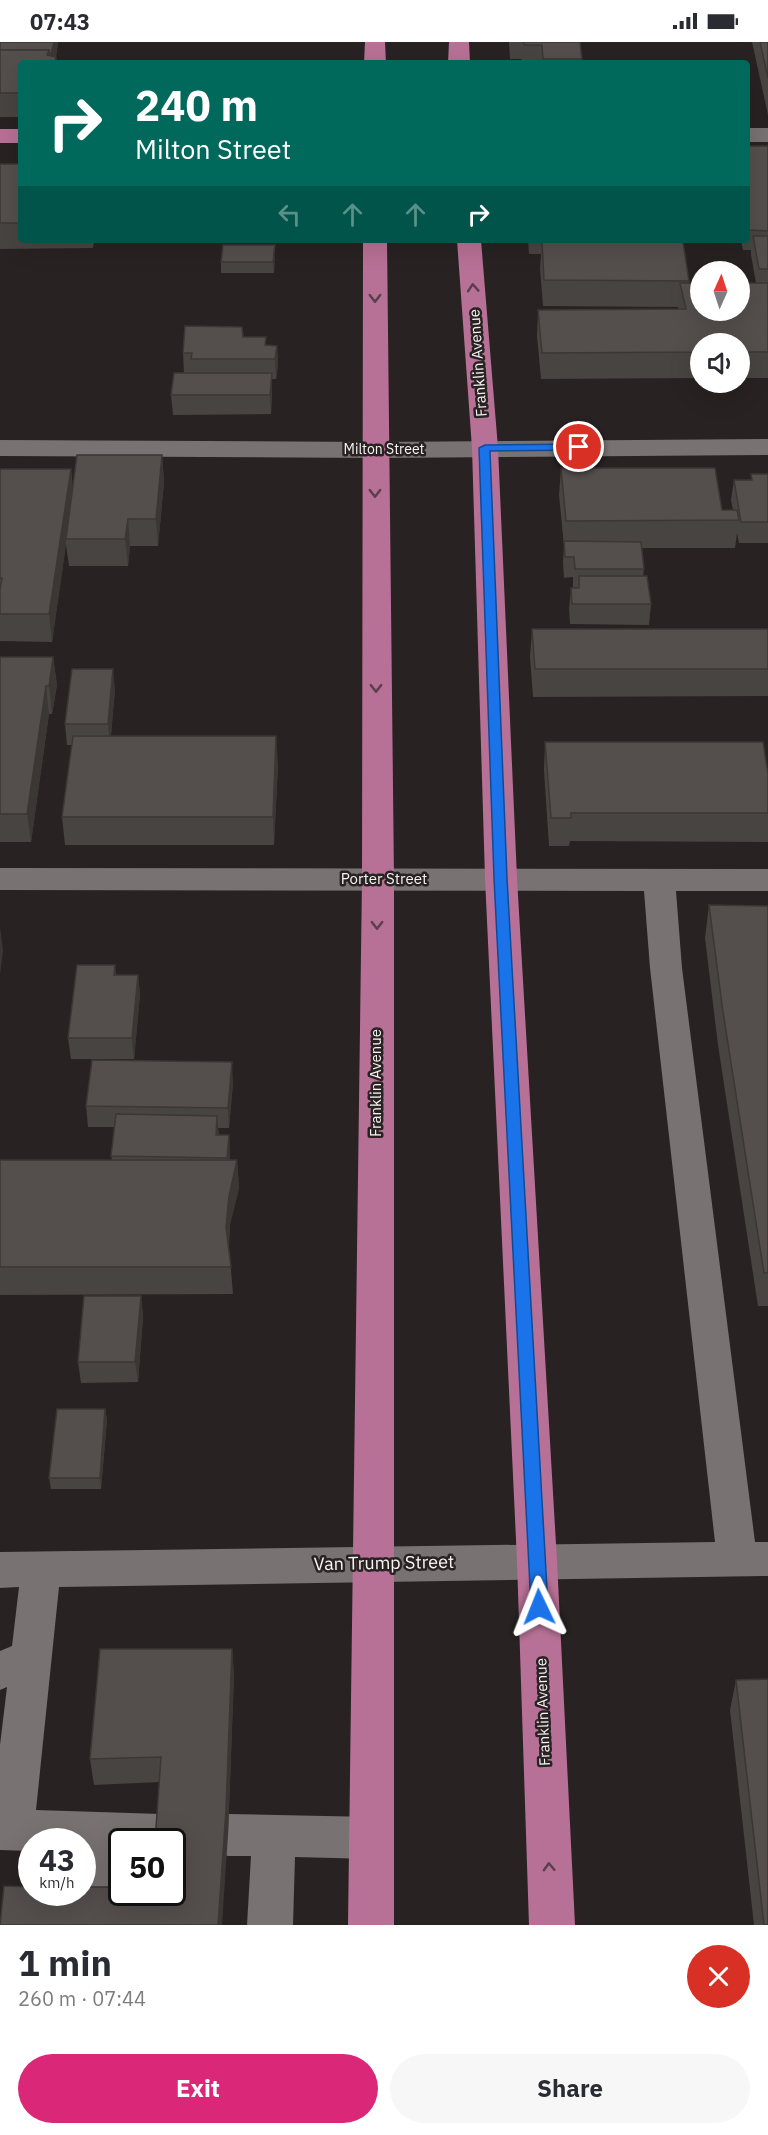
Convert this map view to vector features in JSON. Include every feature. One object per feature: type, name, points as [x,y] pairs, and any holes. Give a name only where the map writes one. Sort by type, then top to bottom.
[{"type":"main road","points":[[375,42],[375,60]]},
{"type":"main road","points":[[459,42],[459,60]]},
{"type":"main road","points":[[0,136],[18,136]]},
{"type":"main road","name":"Franklin Avenue","points":[[371,1925],[378,879],[375,243]]},
{"type":"main road","name":"Franklin Avenue","points":[[469,243],[485,448],[501,878],[537,1561],[552,1925]]},
{"type":"street","points":[[750,135],[768,135]]},
{"type":"street","name":"Milton Street","points":[[0,448],[375,450],[768,447]]},
{"type":"street","name":"Porter Street","points":[[0,879],[768,880]]},
{"type":"street","points":[[659,879],[670,1003],[753,1559]]},
{"type":"street","name":"Van Trump Street","points":[[0,1570],[753,1559]]},
{"type":"street","points":[[41,1569],[15,1664],[6,1830],[108,1835]]},
{"type":"street","points":[[228,1835],[372,1838]]},
{"type":"street","points":[[270,1925],[274,1836]]},
{"type":"street","points":[[107,1910],[108,1895]]},
{"type":"building","points":[[0,42],[54,42],[51,54],[49,54],[49,50],[0,50]]},
{"type":"building","points":[[523,42],[580,42],[582,59],[543,59],[542,45],[525,45]]},
{"type":"building","points":[[760,42],[768,42],[768,78]]},
{"type":"building","points":[[0,50],[49,50],[47,55],[56,57],[56,60],[18,60],[18,93],[0,93]]},
{"type":"building","points":[[750,146],[768,146],[768,231],[750,230]]},
{"type":"building","points":[[0,164],[18,164],[18,223],[0,223]]},
{"type":"building","points":[[753,236],[768,236],[768,269],[759,269]]},
{"type":"building","points":[[542,243],[683,243],[689,281],[544,280]]},
{"type":"building","points":[[223,245],[275,245],[273,262],[221,262]]},
{"type":"building","points":[[680,283],[690,283],[690,321],[750,321],[750,283],[768,283],[768,352],[750,352],[750,333],[690,333],[690,352],[542,353],[538,310],[686,309]]},
{"type":"building","points":[[185,326],[242,327],[243,337],[266,337],[265,345],[277,346],[275,359],[191,359],[192,353],[183,353]]},
{"type":"building","points":[[174,373],[272,373],[270,395],[171,395]]},
{"type":"building","points":[[77,455],[162,455],[156,519],[128,519],[125,539],[66,539]]},
{"type":"building","points":[[561,468],[715,468],[722,510],[737,510],[739,520],[566,521]]},
{"type":"building","points":[[0,469],[71,469],[49,614],[0,614],[2,578],[0,578]]},
{"type":"building","points":[[751,474],[768,474],[768,522],[741,522],[734,480],[752,480]]},
{"type":"building","points":[[564,541],[641,542],[644,569],[575,569],[574,557],[565,557]]},
{"type":"building","points":[[579,576],[647,576],[651,604],[572,604],[571,588],[579,588]]},
{"type":"building","points":[[532,629],[768,629],[768,669],[535,669]]},
{"type":"building","points":[[0,657],[53,657],[49,686],[46,686],[27,814],[0,814]]},
{"type":"building","points":[[72,669],[113,669],[108,724],[65,724]]},
{"type":"building","points":[[73,736],[276,736],[273,817],[62,817]]},
{"type":"building","points":[[545,742],[763,742],[768,774],[768,813],[571,813],[571,818],[551,818]]},
{"type":"building","points":[[709,905],[768,906],[768,1273],[764,1273],[723,1012]]},
{"type":"building","points":[[77,965],[115,965],[114,975],[138,975],[132,1038],[68,1038]]},
{"type":"building","points":[[92,1060],[232,1062],[228,1108],[86,1106]]},
{"type":"building","points":[[116,1114],[217,1116],[216,1135],[229,1135],[227,1158],[111,1156]]},
{"type":"building","points":[[0,1160],[237,1160],[229,1196],[226,1227],[231,1267],[0,1267]]},
{"type":"building","points":[[84,1296],[141,1296],[135,1362],[78,1362]]},
{"type":"building","points":[[57,1409],[105,1409],[100,1478],[49,1478]]},
{"type":"building","points":[[100,1649],[232,1649],[226,1810],[218,1925],[0,1925],[4,1886],[18,1886],[18,1906],[96,1906],[96,1887],[108,1887],[108,1906],[186,1906],[186,1828],[156,1828],[161,1757],[90,1759]]},
{"type":"building","points":[[768,1679],[768,1925],[764,1925],[736,1680]]},
{"type":"route","points":[[539,1607],[501,878],[485,448],[579,447]]}]
